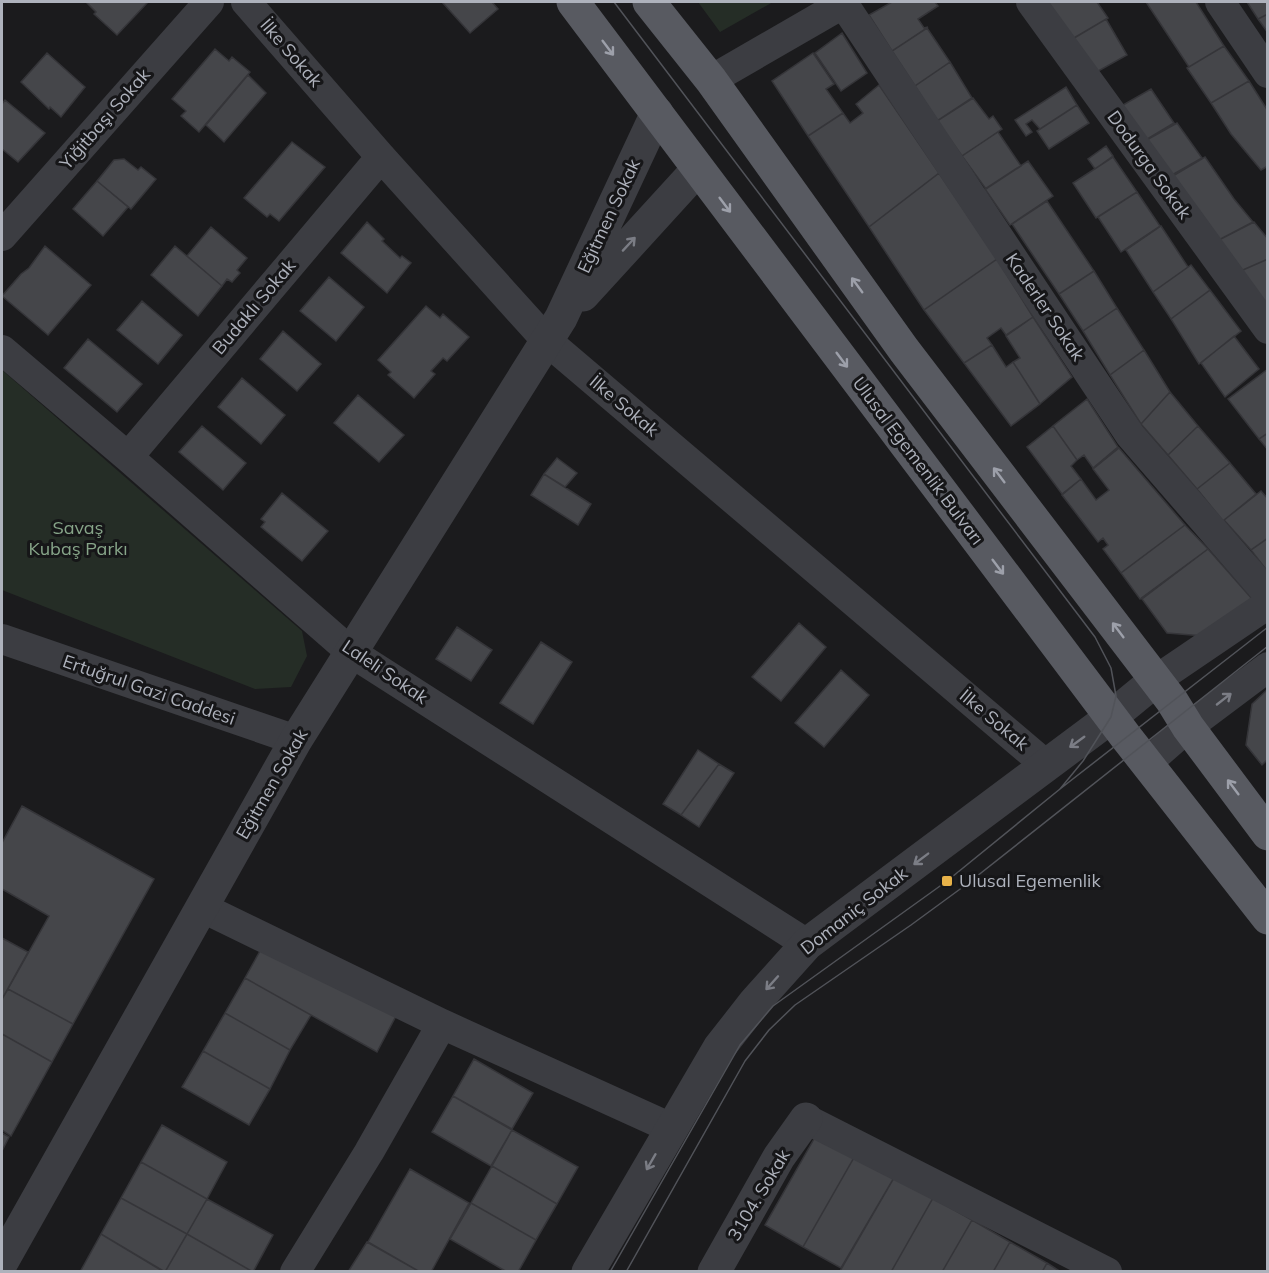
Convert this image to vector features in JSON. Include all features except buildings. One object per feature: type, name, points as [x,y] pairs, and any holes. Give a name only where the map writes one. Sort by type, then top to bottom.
[{"type":"main road","name":"Ulusal Egemenlik Bulvarı","points":[[573,2],[1111,717],[1268,918]]},
{"type":"main road","points":[[649,2],[711,80],[904,350],[1156,680],[1268,834]]},
{"type":"street","name":"Yiğitbaşı Sokak","points":[[2,236],[209,2]]},
{"type":"street","name":"İlke Sokak","points":[[246,2],[381,157],[554,329],[1046,765]]},
{"type":"street","points":[[711,80],[845,2]]},
{"type":"street","name":"Kaderler Sokak","points":[[845,2],[1130,435],[1268,594]]},
{"type":"street","name":"Dodurga Sokak","points":[[1031,2],[1268,329]]},
{"type":"street","points":[[1220,2],[1268,73]]},
{"type":"street","name":"Eğitmen Sokak","points":[[2,1262],[296,740],[554,329],[657,113]]},
{"type":"street","name":"Budaklı Sokak","points":[[128,457],[381,157]]},
{"type":"street","name":"Eğitmen Sokak","points":[[554,329],[698,169]]},
{"type":"street","name":"Laleli Sokak","points":[[2,350],[352,653],[807,944]]},
{"type":"street","points":[[1156,680],[1268,604]]},
{"type":"street","name":"Ertuğrul Gazi Caddesi","points":[[2,639],[296,740]]},
{"type":"street","points":[[1147,763],[1188,727],[1268,667]]},
{"type":"street","name":"Domaniç Sokak","points":[[588,1272],[719,1048],[755,1002],[807,944],[1111,717],[1156,680]]},
{"type":"street","points":[[201,907],[442,1024],[671,1128]]},
{"type":"street","points":[[295,1272],[369,1152],[442,1024]]},
{"type":"street","points":[[806,1119],[1107,1272]]},
{"type":"street","name":"3104. Sokak","points":[[714,1272],[780,1157],[806,1119]]},
{"type":"green space","points":[[698,2],[773,2],[720,32]]},
{"type":"green space","name":"Savaş Kubaş Parkı","points":[[2,370],[302,631],[307,656],[291,687],[255,689],[2,590]]},
{"type":"tram line","points":[[614,2],[1095,637],[1111,668],[1116,696],[1111,717],[1083,761],[1060,789]]},
{"type":"tram line","points":[[610,1272],[740,1045],[773,1006],[947,881],[1060,789],[1268,627]]},
{"type":"tram line","points":[[626,1272],[745,1061],[769,1030],[795,1005],[967,884],[1268,646]]},
{"type":"place","name":"Ulusal Egemenlik","points":[[947,881]]}]
